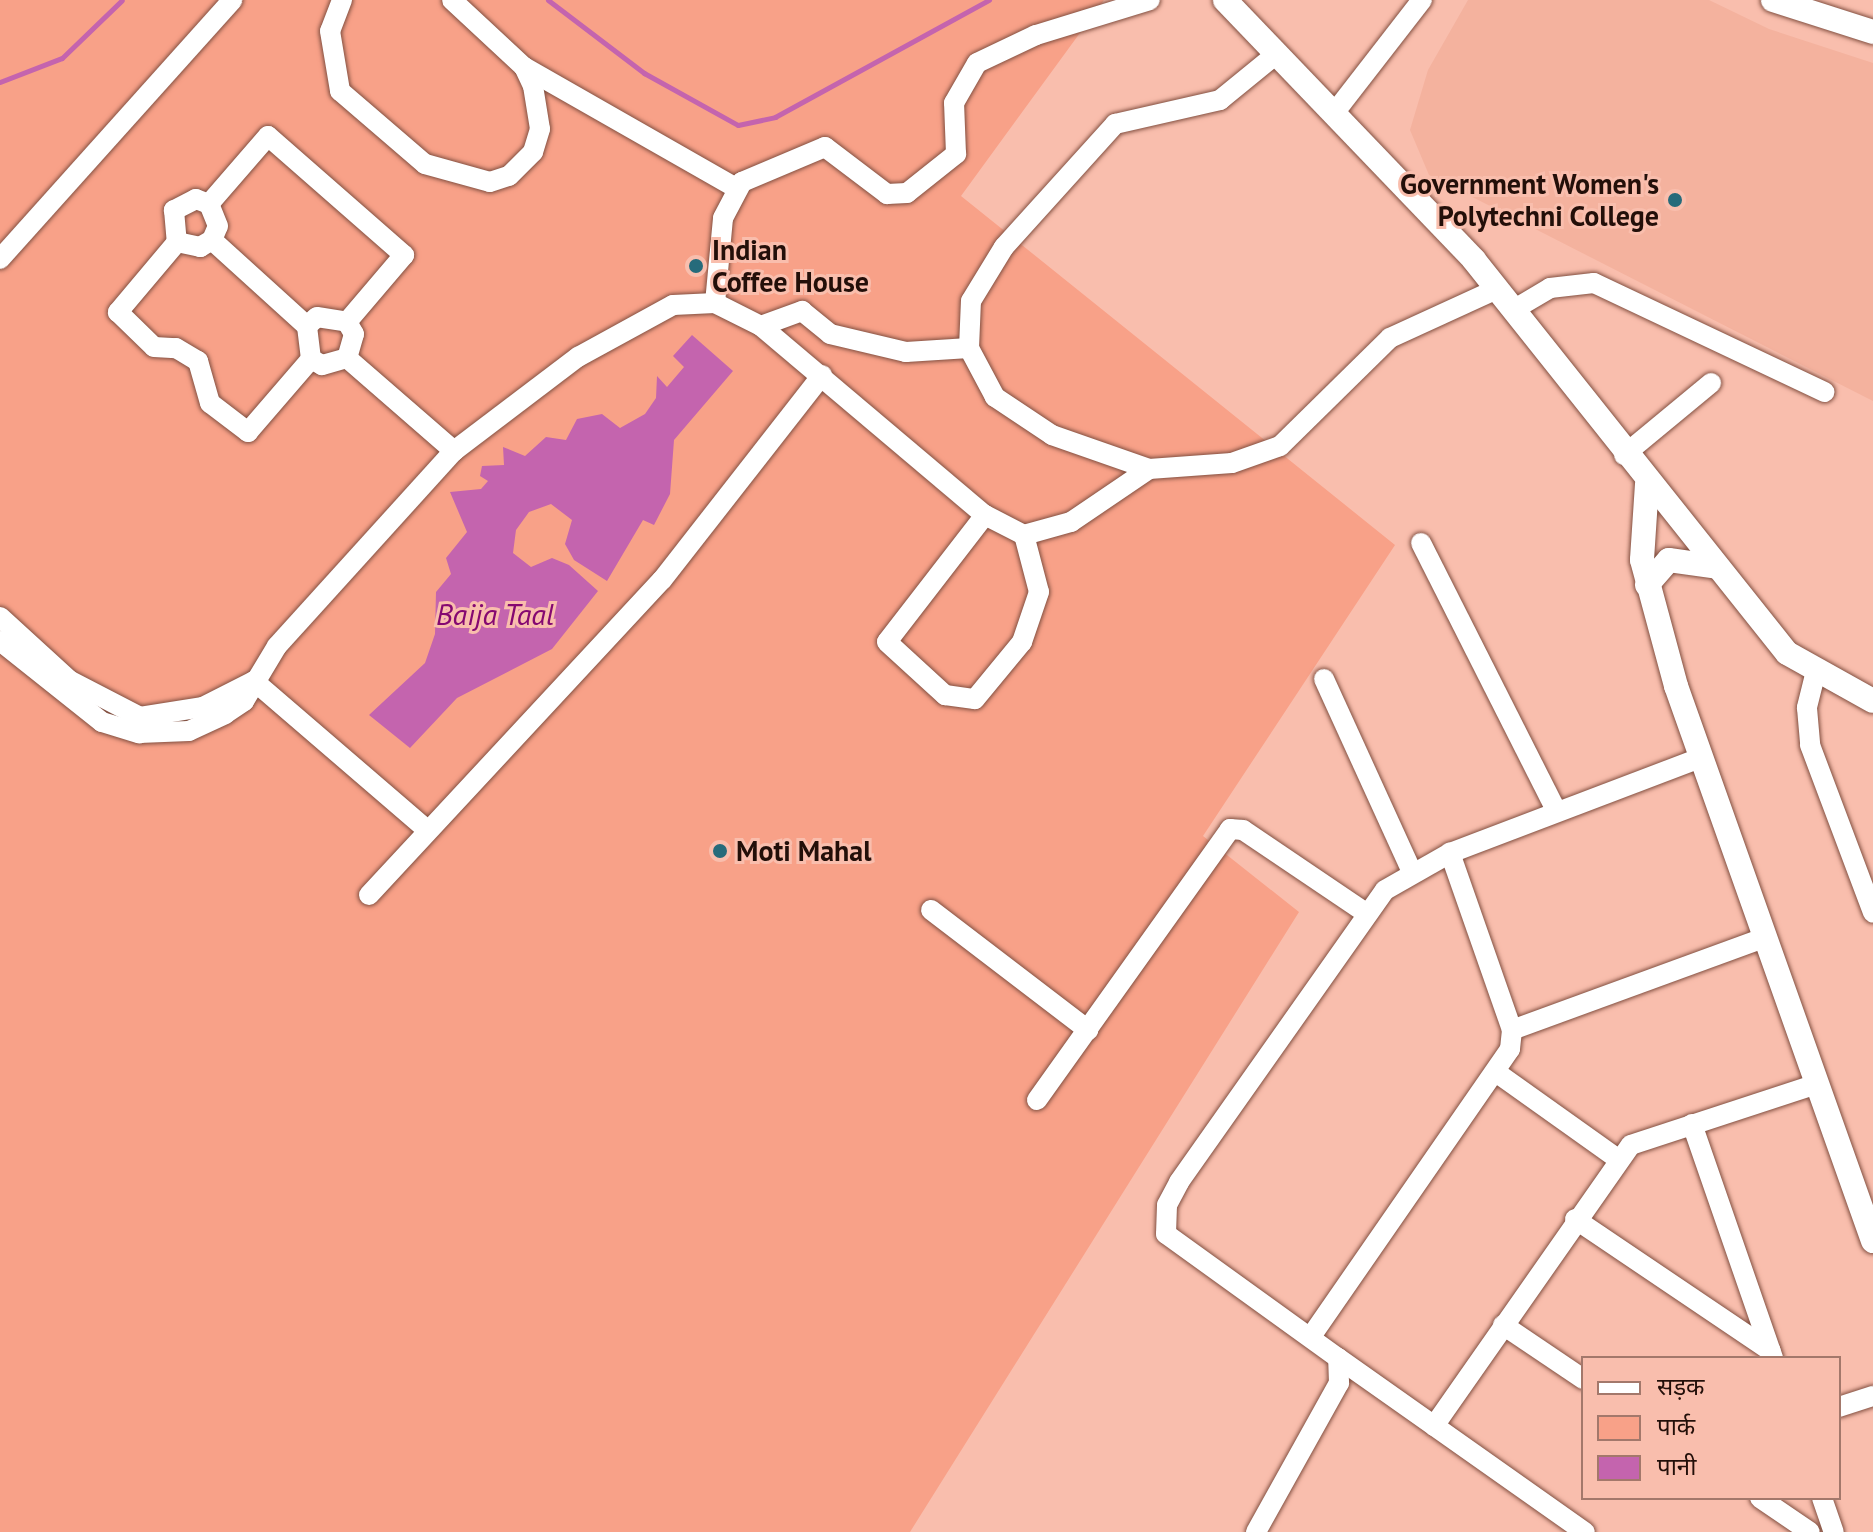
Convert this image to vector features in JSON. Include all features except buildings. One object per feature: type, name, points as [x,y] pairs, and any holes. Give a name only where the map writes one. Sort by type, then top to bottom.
[{"type":"main road","points":[[1225,0],[1274,56],[1335,112],[1513,310],[1647,484],[1720,568],[1787,653],[1815,675],[1868,692]]},
{"type":"main road","points":[[1773,0],[1873,32]]},
{"type":"main road","points":[[1647,484],[1647,585],[1700,758],[1873,1241]]},
{"type":"main road","points":[[1647,585],[1662,563],[1684,557],[1720,568]]},
{"type":"street","points":[[0,259],[232,0]]},
{"type":"street","points":[[342,0],[330,31],[340,91],[425,164],[448,175],[490,182],[509,176],[533,152],[540,129],[524,67]]},
{"type":"street","points":[[452,0],[524,67],[738,184]]},
{"type":"street","points":[[715,303],[723,218],[738,184],[775,165],[825,147],[887,194],[907,193],[956,154],[954,103],[977,63],[1036,35],[1150,0]]},
{"type":"street","points":[[1335,112],[1422,0]]},
{"type":"street","points":[[1274,56],[1220,100],[1139,113],[1099,139],[981,279],[966,324],[969,348],[980,376],[1017,417],[1149,469],[1232,463],[1280,446],[1390,338],[1495,290]]},
{"type":"street","points":[[209,204],[268,136],[404,255],[347,322]]},
{"type":"street","points":[[196,199],[209,204],[218,226],[212,240],[200,247],[177,242],[170,230],[174,210],[196,199]]},
{"type":"street","points":[[177,242],[118,312],[154,347],[176,348],[198,361],[210,403],[248,432],[311,359],[307,326],[212,240]]},
{"type":"street","points":[[1513,310],[1550,288],[1594,283],[1825,392]]},
{"type":"street","points":[[0,641],[61,696],[139,733],[189,731],[244,701],[254,681],[305,613],[454,451],[578,357],[645,317],[673,305],[715,303],[761,326],[985,515],[1024,535],[1071,522],[1149,469]]},
{"type":"street","points":[[761,326],[802,311],[830,334],[906,352],[969,348]]},
{"type":"street","points":[[307,326],[317,317],[347,322]]},
{"type":"street","points":[[347,322],[354,334],[347,358]]},
{"type":"street","points":[[347,358],[454,451]]},
{"type":"street","points":[[311,359],[322,365],[347,358]]},
{"type":"street","points":[[369,895],[425,828],[662,580],[822,375]]},
{"type":"street","points":[[1624,455],[1711,383]]},
{"type":"street","points":[[985,515],[887,642],[945,695],[975,699],[1022,642],[1039,592],[1024,535]]},
{"type":"street","points":[[1421,543],[1556,810]]},
{"type":"street","points":[[0,617],[69,680],[140,717],[203,707],[254,681]]},
{"type":"street","points":[[1815,675],[1807,708],[1810,745],[1873,913]]},
{"type":"street","points":[[1324,679],[1411,870]]},
{"type":"street","points":[[254,681],[425,828]]},
{"type":"street","points":[[1585,1532],[1338,1358],[1312,1335],[1176,1244],[1163,1225],[1167,1205],[1213,1129],[1363,911],[1411,870],[1556,810],[1700,758]]},
{"type":"street","points":[[1037,1100],[1230,829],[1243,830],[1363,911]]},
{"type":"street","points":[[1312,1335],[1497,1073],[1512,1030],[1450,853]]},
{"type":"street","points":[[931,910],[1088,1030]]},
{"type":"street","points":[[1512,1030],[1766,937]]},
{"type":"street","points":[[1497,1073],[1618,1159]]},
{"type":"street","points":[[1434,1426],[1575,1219],[1631,1145],[1817,1084]]},
{"type":"street","points":[[1692,1124],[1772,1354]]},
{"type":"street","points":[[1575,1219],[1772,1354]]},
{"type":"street","points":[[1503,1325],[1581,1378]]},
{"type":"street","points":[[1256,1532],[1339,1383],[1338,1358]]},
{"type":"street","points":[[1841,1406],[1873,1396]]},
{"type":"street","points":[[1763,1500],[1810,1532]]},
{"type":"street","points":[[1823,1500],[1834,1532]]},
{"type":"shaded area","name":"Government Women's Polytechni College","points":[[1468,0],[1709,0],[1769,29],[1873,63],[1873,401],[1429,175],[1410,130],[1428,70]]},
{"type":"green space","points":[[0,0],[1104,0],[961,196],[1395,545],[1203,836],[1299,912],[910,1532],[0,1532]]},
{"type":"water","name":"Baija Taal","points":[[692,335],[733,371],[674,440],[670,494],[654,525],[643,520],[607,581],[574,560],[565,544],[572,520],[551,504],[529,512],[516,530],[513,553],[531,567],[552,558],[569,565],[598,591],[552,649],[457,698],[410,748],[369,715],[425,663],[435,634],[436,592],[451,574],[446,558],[467,532],[450,492],[481,489],[488,481],[480,476],[482,466],[504,465],[503,447],[525,456],[546,437],[566,440],[577,419],[602,414],[620,428],[645,414],[656,398],[657,376],[667,387],[684,367],[673,356]]},
{"type":"waterway","points":[[0,82],[62,58],[122,0]]},
{"type":"waterway","points":[[548,0],[644,73],[738,125],[775,117],[989,0]]},
{"type":"place","name":"Government Women's Polytechni College","points":[[1675,200]]},
{"type":"place","name":"Indian Coffee House","points":[[696,266]]},
{"type":"place","name":"Moti Mahal","points":[[720,851]]}]
